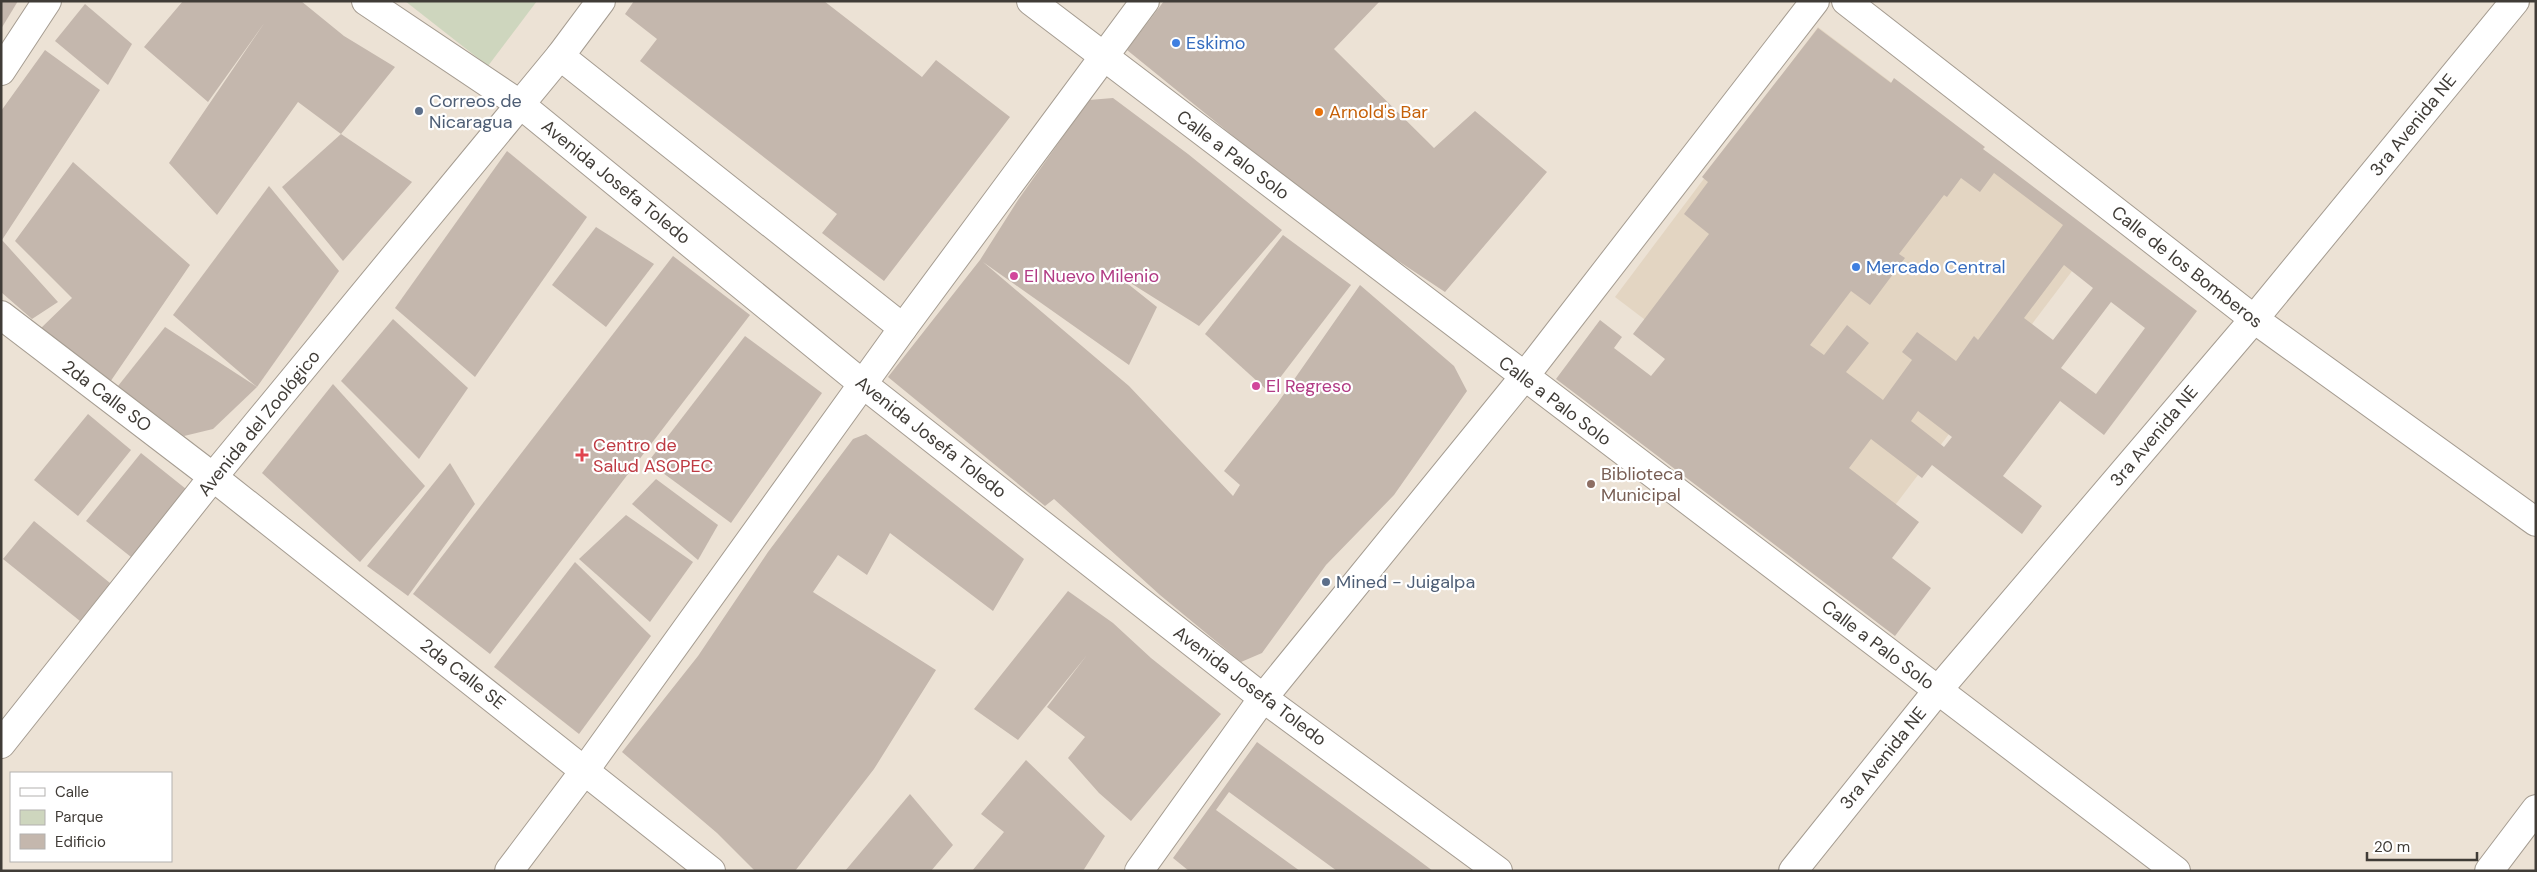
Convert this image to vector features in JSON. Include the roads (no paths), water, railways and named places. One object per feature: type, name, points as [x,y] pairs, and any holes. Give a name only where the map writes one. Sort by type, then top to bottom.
[{"type":"street","points":[[1,71],[47,1]]},
{"type":"street","name":"Avenida Josefa Toledo","points":[[366,1],[521,105],[864,385],[1262,698],[1498,871]]},
{"type":"street","name":"Avenida del Zoológico","points":[[1,744],[213,478],[521,105],[601,1]]},
{"type":"street","name":"Calle a Palo Solo","points":[[1031,1],[1524,378],[2176,871]]},
{"type":"street","points":[[509,871],[585,770],[864,385],[903,328],[1145,1]]},
{"type":"street","points":[[1139,871],[1262,698],[1524,378],[1815,1]]},
{"type":"street","name":"Calle de los Bomberos","points":[[1846,1],[2254,319],[2536,522]]},
{"type":"street","name":"3ra Avenida NE","points":[[1792,871],[1938,690],[2254,319],[2515,1]]},
{"type":"street","points":[[560,56],[903,328]]},
{"type":"street","name":"2da Calle SO","points":[[1,315],[213,478]]},
{"type":"street","name":"2da Calle SE","points":[[213,478],[711,871]]},
{"type":"street","points":[[2489,871],[2536,809]]},
{"type":"place","name":"Eskimo","points":[[1176,43]]},
{"type":"place","name":"Correos de Nicaragua","points":[[419,111]]},
{"type":"place","name":"Arnold's Bar","points":[[1319,112]]},
{"type":"place","name":"Mercado Central","points":[[1856,267]]},
{"type":"place","name":"El Nuevo Milenio","points":[[1014,276]]},
{"type":"place","name":"El Regreso","points":[[1256,386]]},
{"type":"place","name":"Centro de Salud ASOPEC","points":[[582,455]]},
{"type":"place","name":"Biblioteca Municipal","points":[[1591,484]]},
{"type":"place","name":"Mined - Juigalpa","points":[[1326,582]]}]
